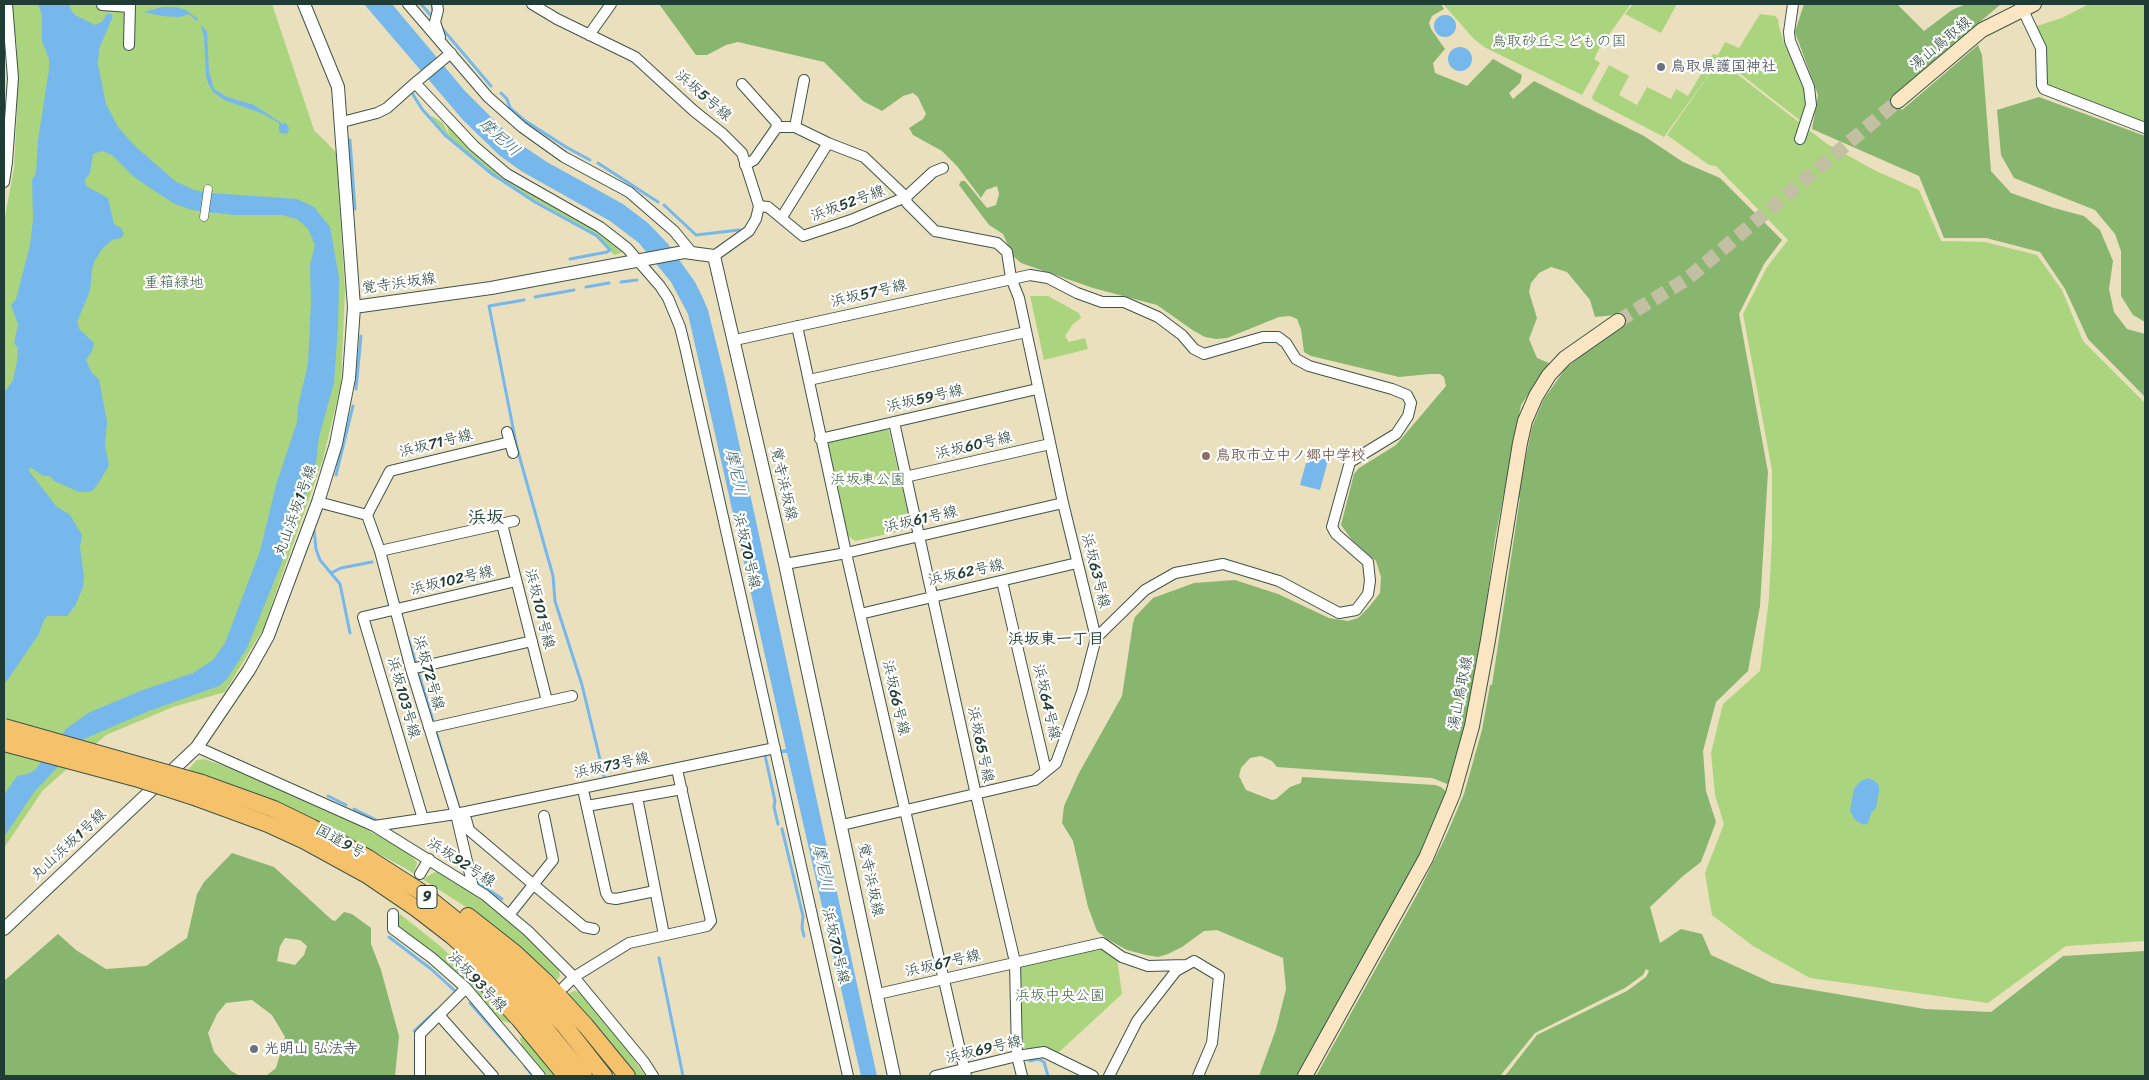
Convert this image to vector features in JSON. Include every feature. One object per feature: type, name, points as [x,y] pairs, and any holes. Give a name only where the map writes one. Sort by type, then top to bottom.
[{"type":"highway","name":"国道9号","points":[[4,727],[200,791],[287,815],[351,856],[421,892],[495,953],[550,1009],[604,1076]]},
{"type":"highway","name":"国道9号","points":[[4,743],[135,778],[200,791]]},
{"type":"highway","name":"国道9号","points":[[351,856],[483,963],[541,1023],[584,1076]]},
{"type":"highway","points":[[351,856],[464,959],[519,1018],[566,1076]]},
{"type":"highway","points":[[351,856],[398,871],[436,894],[516,953],[565,1002],[627,1076]]},
{"type":"main road","name":"湯山鳥取線","points":[[1898,101],[1982,30],[2026,6]]},
{"type":"main road","name":"湯山鳥取線","points":[[1305,1076],[1438,834],[1461,770],[1472,726],[1488,640],[1511,495],[1526,420],[1536,396],[1549,376],[1565,358],[1618,320]]},
{"type":"street","points":[[4,182],[13,78],[7,4]]},
{"type":"street","points":[[102,4],[130,6],[129,45]]},
{"type":"street","name":"丸山浜坂1号線","points":[[4,929],[198,747],[250,670],[268,636],[318,502],[336,444],[349,378],[354,307],[338,87],[304,4]]},
{"type":"street","points":[[408,4],[442,43]]},
{"type":"street","points":[[437,4],[438,10],[435,22],[447,56],[488,98],[522,127],[564,158],[629,192],[674,231],[688,252]]},
{"type":"street","name":"浜坂5号線","points":[[532,4],[635,57],[694,111],[723,134],[742,153],[759,206]]},
{"type":"street","points":[[589,35],[611,4]]},
{"type":"street","points":[[1793,4],[1789,32],[1790,41],[1809,87],[1811,105],[1800,139]]},
{"type":"street","points":[[2026,6],[2041,48],[2042,85],[2044,89],[2145,128]]},
{"type":"street","points":[[342,122],[382,111],[447,56]]},
{"type":"street","points":[[795,127],[804,80]]},
{"type":"street","name":"浜坂70号線","points":[[418,81],[474,146],[507,174],[600,227],[627,248],[643,261],[668,298],[680,327],[848,1076]]},
{"type":"street","points":[[742,84],[776,122],[777,127],[754,160],[745,165]]},
{"type":"street","name":"浜坂52号線","points":[[759,206],[768,207],[803,236],[851,220],[906,197],[864,157],[828,143],[795,127],[777,127]]},
{"type":"street","points":[[782,217],[828,143]]},
{"type":"street","points":[[906,197],[932,172],[943,168]]},
{"type":"street","points":[[204,217],[208,189]]},
{"type":"street","name":"浜坂63号線","points":[[842,824],[906,811],[1035,780],[1056,763],[1082,692],[1096,638],[1037,389],[1019,298],[1011,278],[1007,252],[997,244],[935,231],[907,203],[906,197]]},
{"type":"street","points":[[714,256],[749,231],[756,219],[759,206]]},
{"type":"street","name":"覚寺浜坂線","points":[[354,307],[492,288],[688,252],[714,256],[735,340],[785,564],[842,824],[894,1076]]},
{"type":"street","name":"浜坂57号線","points":[[735,340],[1030,275],[1048,278],[1102,302],[1124,302],[1158,318],[1182,335],[1194,349],[1204,354],[1263,336],[1278,337],[1286,343],[1296,358],[1309,366],[1407,395],[1410,403],[1408,416],[1396,434],[1350,462],[1332,527],[1336,534],[1368,562],[1370,582],[1368,594],[1356,610],[1339,613],[1279,580],[1222,564],[1175,573],[1145,590],[1117,615],[1096,638]]},
{"type":"street","name":"浜坂66号線","points":[[797,326],[820,439],[965,1073]]},
{"type":"street","points":[[809,380],[1026,332]]},
{"type":"street","name":"浜坂59号線","points":[[820,439],[1037,389]]},
{"type":"street","name":"浜坂65号線","points":[[894,422],[976,795],[1016,962],[1017,1056],[1022,1076]]},
{"type":"street","name":"浜坂71号線","points":[[367,515],[390,471],[508,437],[513,453]]},
{"type":"street","name":"浜坂60号線","points":[[905,477],[1050,444]]},
{"type":"street","points":[[318,502],[367,515]]},
{"type":"street","name":"浜坂61号線","points":[[785,564],[846,553],[1063,503]]},
{"type":"street","name":"浜坂72号線","points":[[367,515],[380,551],[411,669],[456,814],[473,887]]},
{"type":"street","points":[[380,551],[514,521]]},
{"type":"street","name":"浜坂101号線","points":[[502,524],[547,701]]},
{"type":"street","name":"浜坂62号線","points":[[860,614],[1078,563]]},
{"type":"street","name":"浜坂102号線","points":[[395,609],[516,581]]},
{"type":"street","name":"浜坂64号線","points":[[1002,581],[1046,771]]},
{"type":"street","name":"浜坂103号線","points":[[395,609],[363,617],[423,819]]},
{"type":"street","points":[[411,669],[532,641]]},
{"type":"street","points":[[429,728],[572,696]]},
{"type":"street","name":"浜坂92号線","points":[[198,747],[374,826],[473,887],[528,931],[574,977],[644,1062],[652,1076]]},
{"type":"street","name":"浜坂73号線","points":[[374,826],[456,814],[774,748]]},
{"type":"street","points":[[564,987],[574,977],[629,943],[707,926],[711,921],[678,774]]},
{"type":"street","points":[[587,806],[682,789]]},
{"type":"street","points":[[584,794],[606,893],[609,898],[616,899],[656,891]]},
{"type":"street","points":[[637,797],[664,936]]},
{"type":"street","points":[[509,915],[553,860],[544,816]]},
{"type":"street","points":[[466,819],[469,830],[584,928],[594,928]]},
{"type":"street","points":[[420,874],[429,859]]},
{"type":"street","name":"浜坂93号線","points":[[393,914],[393,928],[432,958],[466,988],[540,1076]]},
{"type":"street","name":"浜坂67号線","points":[[878,994],[1102,944],[1122,957],[1148,966],[1186,965],[1194,961],[1219,976],[1212,1043],[1198,1076]]},
{"type":"street","points":[[1109,1076],[1137,1021],[1176,971],[1186,965]]},
{"type":"street","points":[[420,1076],[420,1034],[466,988]]},
{"type":"street","points":[[438,1015],[493,1076]]},
{"type":"street","points":[[508,1036],[517,1028]]},
{"type":"street","name":"浜坂69号線","points":[[935,1076],[965,1073],[1017,1056],[1044,1052],[1094,1076]]},
{"type":"green space","name":"重箱緑地","points":[[10,4],[272,4],[314,130],[336,152],[345,291],[341,384],[323,459],[263,629],[225,692],[173,707],[106,735],[43,790],[4,848],[4,222],[14,168],[17,111],[17,47]]},
{"type":"green space","points":[[659,4],[1441,4],[1444,9],[1432,16],[1429,23],[1445,49],[1433,63],[1435,73],[1467,86],[1493,59],[1522,75],[1520,83],[1509,93],[1513,99],[1534,81],[1644,136],[1683,162],[1720,178],[1782,240],[1764,264],[1739,314],[1768,472],[1760,606],[1748,671],[1716,702],[1703,751],[1706,791],[1716,822],[1701,862],[1650,907],[1660,943],[1681,929],[1702,934],[1711,955],[1772,983],[1925,1009],[1991,1012],[2063,956],[2145,951],[2145,1076],[1505,1076],[1537,1035],[1627,991],[1646,977],[1649,971],[1646,969],[1643,975],[1625,988],[1535,1033],[1500,1076],[1316,1076],[1419,891],[1464,794],[1482,730],[1490,685],[1492,685],[1520,498],[1518,497],[1532,427],[1544,399],[1565,369],[1585,352],[1622,327],[1615,315],[1595,317],[1590,300],[1567,272],[1551,267],[1539,273],[1531,283],[1529,292],[1537,318],[1529,339],[1537,358],[1549,363],[1521,405],[1495,539],[1476,679],[1466,732],[1450,785],[1432,778],[1277,767],[1272,761],[1261,756],[1250,758],[1241,768],[1239,776],[1246,790],[1272,800],[1276,799],[1290,787],[1301,783],[1302,777],[1435,785],[1447,792],[1418,860],[1297,1076],[1259,1076],[1276,1029],[1286,989],[1283,958],[1217,930],[1204,931],[1182,947],[1158,957],[1127,950],[1107,939],[1097,931],[1088,907],[1073,841],[1062,823],[1064,806],[1079,773],[1122,696],[1133,623],[1135,617],[1153,598],[1194,583],[1235,580],[1278,594],[1329,618],[1348,621],[1358,618],[1369,607],[1380,593],[1381,577],[1376,561],[1352,540],[1341,525],[1354,474],[1359,468],[1396,445],[1446,386],[1444,377],[1440,374],[1430,374],[1399,377],[1311,356],[1304,352],[1301,329],[1297,319],[1290,316],[1279,317],[1227,338],[1205,337],[1157,305],[1093,288],[1021,263],[1013,256],[1003,234],[989,225],[959,185],[961,181],[965,181],[987,208],[996,205],[999,194],[997,186],[986,190],[981,198],[957,166],[942,151],[913,135],[909,128],[923,119],[926,114],[918,97],[913,93],[903,96],[882,111],[863,101],[824,62],[738,42],[726,45],[707,55],[696,55]]},
{"type":"green space","name":"鳥取砂丘こどもの国","points":[[1443,4],[1631,4],[1600,47],[1594,59],[1600,63],[1582,95],[1484,47],[1474,39]]},
{"type":"green space","points":[[1633,4],[1677,4],[1661,33],[1625,14]]},
{"type":"green space","points":[[1804,4],[1897,4],[1924,31],[1952,10],[1966,4],[2001,4],[1891,97],[1902,110],[1978,45],[1982,55],[1991,171],[2011,193],[2084,216],[2100,230],[2113,261],[2109,289],[2114,312],[2127,329],[2145,334],[2145,397],[2088,339],[2065,289],[2040,252],[1986,238],[1944,238],[1919,176],[1812,129],[1818,95],[1795,32]]},
{"type":"green space","points":[[2089,4],[2145,4],[2145,124],[2047,87],[2042,41],[2037,26],[2062,18]]},
{"type":"green space","points":[[1760,14],[1775,16],[1778,19],[1784,43],[1806,90],[1806,105],[1802,122],[1720,58],[1664,137],[1593,100],[1592,97],[1609,65],[1629,76],[1619,95],[1637,105],[1647,87],[1671,99],[1676,89],[1688,96],[1713,54],[1718,55],[1725,42],[1739,48]]},
{"type":"green space","points":[[1719,60],[1827,144],[1876,171],[1919,190],[1941,241],[1985,242],[2037,255],[2062,290],[2083,341],[2145,403],[2145,941],[2066,946],[1988,1003],[1810,978],[1753,946],[1712,915],[1705,873],[1724,824],[1715,795],[1711,753],[1723,704],[1760,671],[1769,598],[1772,537],[1772,470],[1743,314],[1767,267],[1788,240],[1716,166],[1709,165],[1667,135]]},
{"type":"green space","points":[[2039,97],[2145,136],[2145,322],[2133,315],[2121,296],[2121,251],[2115,234],[2095,210],[2014,178],[2001,155],[1997,110]]},
{"type":"green space","points":[[432,116],[443,123],[450,137],[446,123],[466,142],[610,238],[624,252],[614,255],[598,236],[505,183],[451,139],[430,117]]},
{"type":"green space","points":[[1030,296],[1048,296],[1079,313],[1081,318],[1073,324],[1065,336],[1069,342],[1085,338],[1088,349],[1044,360]]},
{"type":"green space","name":"浜坂東公園","points":[[884,428],[889,431],[910,522],[905,530],[855,541],[848,536],[828,446],[831,439]]},
{"type":"green space","points":[[204,759],[256,777],[336,813],[410,853],[417,863],[414,872],[425,878],[437,871],[443,873],[490,905],[509,919],[558,966],[560,976],[555,983],[566,995],[574,991],[580,992],[620,1039],[645,1076],[633,1076],[477,914],[405,868],[321,823],[188,770],[197,760]]},
{"type":"green space","points":[[232,853],[274,867],[332,920],[335,921],[344,912],[352,914],[371,928],[371,944],[381,970],[399,1036],[395,1076],[266,1076],[276,1068],[285,1037],[272,1015],[252,1000],[226,1003],[217,1014],[208,1033],[214,1052],[231,1071],[240,1076],[4,1076],[4,981],[58,934],[76,950],[106,969],[146,966],[187,938],[197,894],[204,882]],"holes":[[[285,938],[300,940],[307,946],[304,955],[295,965],[277,961],[280,946]]]},
{"type":"green space","points":[[400,914],[440,946],[480,983],[530,1039],[560,1076],[548,1076],[522,1046],[520,1039],[524,1034],[514,1022],[509,1023],[500,1020],[463,981],[401,930],[396,921]]},
{"type":"green space","name":"浜坂中央公園","points":[[1096,947],[1117,958],[1122,994],[1057,1054],[1039,1047],[1028,1050],[1023,1046],[1019,969],[1024,963]]},
{"type":"water","points":[[38,4],[69,4],[75,15],[95,25],[102,22],[106,15],[110,13],[113,16],[99,49],[98,65],[106,104],[118,127],[135,146],[175,181],[194,190],[210,193],[297,199],[314,207],[330,227],[339,277],[338,327],[334,383],[319,437],[316,462],[302,502],[295,512],[291,523],[290,538],[280,567],[247,648],[227,679],[219,686],[149,711],[84,739],[34,792],[4,837],[4,795],[17,776],[28,774],[35,770],[66,729],[88,713],[140,691],[193,673],[213,660],[225,643],[260,551],[276,485],[297,422],[298,406],[308,364],[311,302],[310,265],[315,245],[308,229],[297,219],[282,215],[233,215],[192,210],[175,204],[153,190],[133,176],[112,155],[102,151],[93,154],[90,173],[85,180],[86,186],[108,198],[114,224],[121,228],[124,234],[121,238],[112,240],[103,248],[95,260],[92,269],[90,291],[77,322],[80,330],[94,343],[92,351],[86,360],[92,373],[99,379],[107,422],[105,445],[109,465],[98,484],[92,491],[86,492],[79,492],[54,481],[50,476],[43,476],[30,467],[29,471],[56,506],[70,515],[82,535],[80,547],[84,576],[83,587],[75,606],[67,616],[47,616],[39,634],[4,685],[4,393],[13,380],[17,361],[18,348],[14,343],[18,324],[11,305],[16,299],[30,245],[33,219],[32,180],[36,173],[38,140],[49,69],[49,59],[42,41],[42,15]]},
{"type":"water","name":"摩尼川","points":[[364,4],[392,4],[465,91],[514,140],[547,162],[623,204],[648,223],[668,244],[695,282],[702,296],[708,310],[725,379],[877,1076],[861,1076],[787,753],[780,753],[781,750],[786,749],[688,314],[671,282],[639,243],[610,221],[521,171],[499,155],[463,120]]},
{"type":"water","points":[[162,7],[176,7],[186,10],[198,19],[197,21],[189,14],[180,17],[144,12]]},
{"type":"water","points":[[1445,15],[1453,18],[1456,26],[1453,34],[1445,37],[1437,34],[1434,26],[1437,18]]},
{"type":"water","points":[[202,26],[207,32],[209,71],[214,89],[227,97],[254,105],[283,124],[286,123],[289,128],[287,134],[280,133],[279,123],[261,113],[224,100],[213,92],[206,76]]},
{"type":"water","points":[[1460,47],[1465,48],[1471,54],[1471,64],[1465,70],[1460,71],[1455,70],[1449,64],[1448,59],[1449,54],[1455,48]]},
{"type":"water","points":[[1310,448],[1330,453],[1320,490],[1300,485]]},
{"type":"water","points":[[1868,778],[1875,781],[1879,786],[1879,792],[1876,808],[1871,813],[1868,823],[1864,825],[1855,820],[1850,811],[1854,788],[1861,781]]},
{"type":"waterway","points":[[421,4],[433,18]]},
{"type":"waterway","points":[[432,4],[433,16]]},
{"type":"waterway","points":[[440,26],[491,86]]},
{"type":"waterway","points":[[412,93],[422,109],[445,135],[492,174],[535,202],[597,236],[610,250],[570,259]]},
{"type":"waterway","points":[[501,93],[507,99],[510,108],[524,120],[590,160]]},
{"type":"waterway","points":[[350,140],[355,209]]},
{"type":"waterway","points":[[598,163],[658,202]]},
{"type":"waterway","points":[[664,205],[696,235],[739,230]]},
{"type":"waterway","points":[[621,282],[637,280]]},
{"type":"waterway","points":[[586,287],[609,283]]},
{"type":"waterway","points":[[535,297],[574,290]]},
{"type":"waterway","points":[[524,300],[489,306],[517,448],[553,576],[555,601],[582,685],[605,780]]},
{"type":"waterway","points":[[356,389],[361,336]]},
{"type":"waterway","points":[[336,475],[353,406]]},
{"type":"waterway","points":[[314,530],[316,549],[320,560],[340,584],[350,633]]},
{"type":"waterway","points":[[331,573],[341,568],[372,562]]},
{"type":"waterway","points":[[409,641],[459,808]]},
{"type":"waterway","points":[[765,755],[778,824]]},
{"type":"waterway","points":[[328,796],[346,805]]},
{"type":"waterway","points":[[354,809],[380,822]]},
{"type":"waterway","points":[[782,829],[803,916],[802,928],[804,936]]},
{"type":"waterway","points":[[479,883],[502,899]]},
{"type":"waterway","points":[[389,937],[431,969],[454,990]]},
{"type":"waterway","points":[[659,958],[683,1076]]},
{"type":"waterway","points":[[470,1003],[515,1054]]},
{"type":"waterway","points":[[414,1031],[437,1010]]},
{"type":"waterway","points":[[1030,1061],[1038,1059],[1044,1062],[1048,1076]]},
{"type":"waterway","points":[[525,1066],[533,1076]]},
{"type":"tunnel","points":[[1618,321],[1687,279],[1898,101]]},
{"type":"place","name":"鳥取県護国神社","points":[[1661,67]]},
{"type":"place","name":"鳥取市立中ノ郷中学校","points":[[1206,456]]},
{"type":"place","name":"光明山 弘法寺","points":[[254,1049]]},
{"type":"district","name":"浜坂","points":[[486,518]]},
{"type":"district","name":"浜坂東一丁目","points":[[1056,640]]}]
